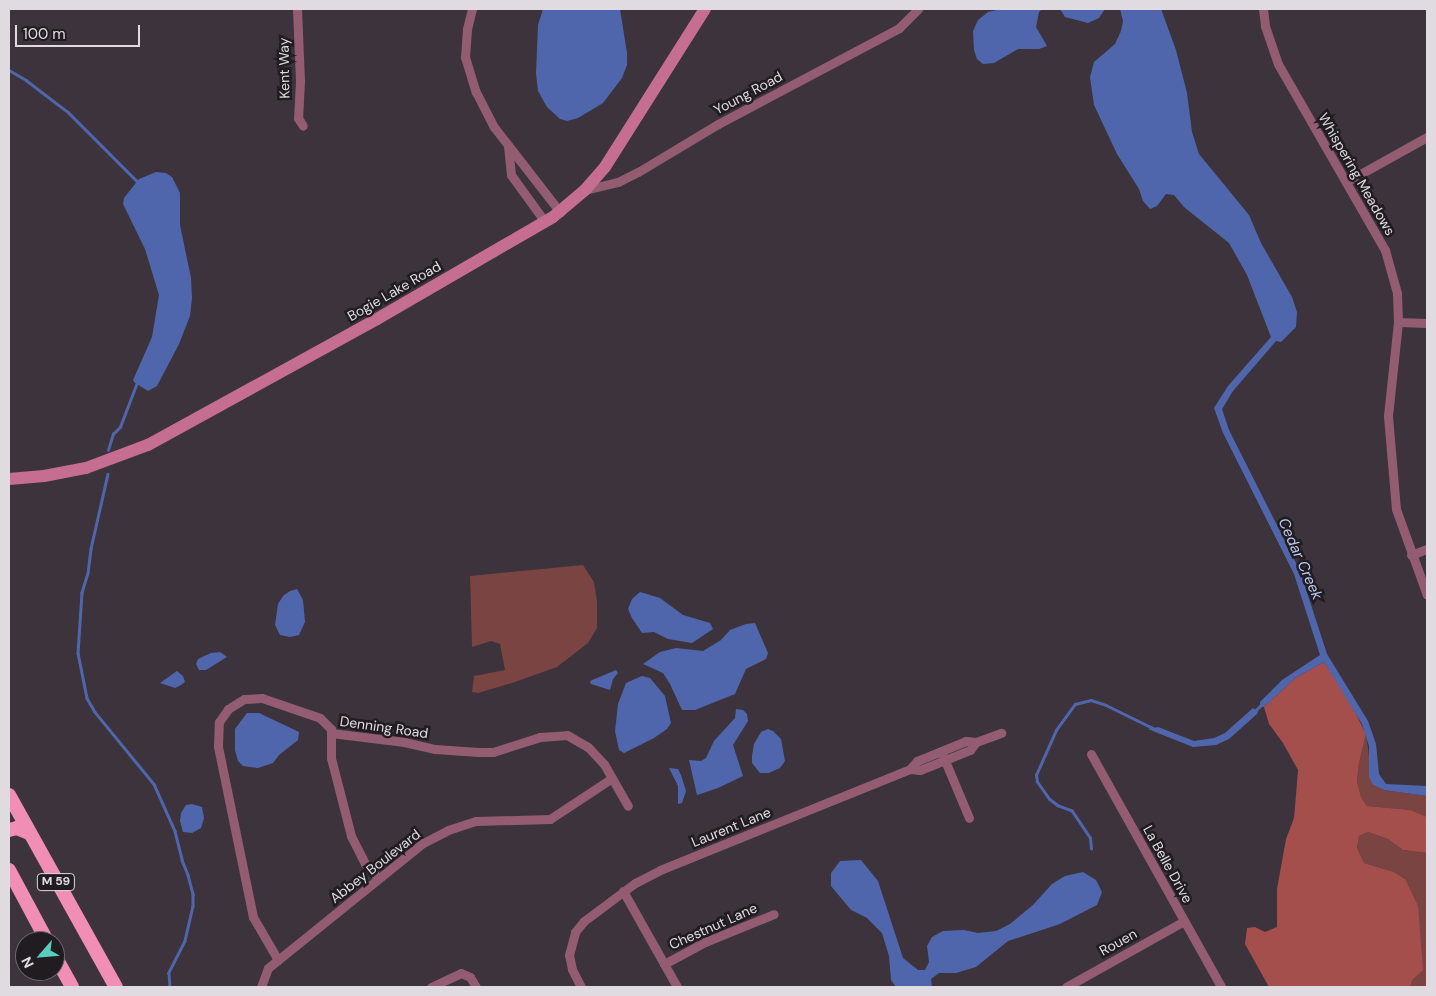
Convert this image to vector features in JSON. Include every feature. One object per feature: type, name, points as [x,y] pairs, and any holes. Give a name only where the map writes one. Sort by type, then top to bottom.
[{"type":"highway","name":"M 59","points":[[9,795],[116,987]]},
{"type":"highway","points":[[9,830],[17,828],[30,833]]},
{"type":"highway","name":"M 59","points":[[9,870],[42,931]]},
{"type":"highway","points":[[65,974],[72,987]]},
{"type":"main road","name":"Bogie Lake Road","points":[[9,478],[44,476],[86,468],[148,445],[360,328],[560,212],[585,190],[612,156],[705,9]]},
{"type":"street","name":"Kent Way","points":[[297,9],[300,81],[298,118],[304,126]]},
{"type":"street","points":[[472,9],[465,42],[465,57],[469,75],[484,108],[508,146],[560,212]]},
{"type":"street","name":"Young Road","points":[[585,190],[618,182],[638,172],[718,124],[899,28],[918,9]]},
{"type":"street","name":"Whispering Meadows","points":[[1263,9],[1265,26],[1278,64],[1385,250],[1397,293],[1398,322],[1388,416],[1396,509],[1427,595]]},
{"type":"street","points":[[1346,182],[1427,137]]},
{"type":"street","points":[[508,146],[511,175],[545,222]]},
{"type":"street","points":[[1398,322],[1427,323]]},
{"type":"street","points":[[1411,555],[1427,549]]},
{"type":"street","name":"Denning Road","points":[[278,960],[253,917],[218,746],[219,722],[228,710],[244,699],[262,698],[320,718],[331,729],[331,733],[404,742],[435,749],[493,752],[540,737],[567,735],[588,747],[604,764],[628,806]]},
{"type":"street","name":"Laurent Lane","points":[[581,987],[572,969],[569,955],[575,932],[584,921],[623,891],[660,870],[910,769],[917,761],[966,741],[976,742],[1001,732]]},
{"type":"street","points":[[331,733],[331,758],[351,836],[365,864],[378,878]]},
{"type":"street","name":"Laurent Lane","points":[[910,769],[920,770],[970,750],[976,742]]},
{"type":"street","points":[[941,751],[969,818]]},
{"type":"street","name":"La Belle Drive","points":[[1091,754],[1221,987]]},
{"type":"street","name":"Abbey Boulevard","points":[[261,987],[268,968],[423,843],[448,830],[476,821],[550,819],[612,778]]},
{"type":"street","points":[[623,891],[677,987]]},
{"type":"street","name":"Chestnut Lane","points":[[664,964],[696,946],[774,914]]},
{"type":"street","name":"Rouen","points":[[1066,987],[1184,921]]},
{"type":"street","points":[[432,987],[455,974],[468,975],[476,987]]},
{"type":"shaded area","points":[[583,565],[594,582],[597,601],[597,628],[588,643],[557,667],[478,693],[472,692],[474,676],[505,670],[500,644],[491,641],[472,647],[470,576]]},
{"type":"shaded area","points":[[1324,662],[1351,704],[1366,734],[1357,781],[1361,797],[1367,806],[1411,810],[1427,817],[1427,853],[1403,850],[1388,839],[1368,832],[1359,836],[1357,848],[1364,863],[1394,872],[1405,879],[1418,906],[1423,970],[1412,980],[1410,987],[1269,987],[1245,944],[1247,928],[1255,927],[1265,932],[1277,927],[1277,889],[1286,839],[1294,818],[1296,795],[1298,770],[1283,743],[1269,724],[1264,707],[1295,678]]},
{"type":"shaded area","points":[[1366,734],[1373,785],[1384,790],[1427,796],[1427,817],[1411,810],[1367,806],[1361,797],[1357,781]]},
{"type":"shaded area","points":[[1368,832],[1388,839],[1403,850],[1427,853],[1427,987],[1274,987],[1405,879],[1394,872],[1364,863],[1357,848],[1359,836]]},
{"type":"water","points":[[543,9],[620,9],[627,53],[627,65],[622,78],[603,103],[578,118],[567,121],[560,119],[547,107],[538,91],[536,74],[538,25]]},
{"type":"water","points":[[1002,9],[1042,9],[1039,12],[1036,27],[1047,46],[1039,49],[1018,49],[994,63],[983,64],[977,59],[974,50],[973,31],[978,20],[988,12]]},
{"type":"water","points":[[1060,9],[1105,9],[1099,18],[1088,23],[1065,17]]},
{"type":"water","points":[[1120,9],[1161,9],[1176,50],[1187,93],[1192,132],[1199,154],[1249,215],[1261,243],[1292,297],[1297,312],[1296,327],[1281,342],[1276,341],[1233,391],[1222,409],[1229,430],[1300,571],[1327,654],[1368,721],[1376,744],[1379,774],[1386,784],[1427,786],[1427,796],[1384,790],[1373,785],[1369,777],[1369,746],[1362,724],[1324,662],[1295,678],[1264,707],[1260,706],[1260,702],[1282,680],[1320,655],[1294,574],[1223,433],[1214,408],[1228,386],[1271,337],[1247,275],[1229,243],[1184,207],[1174,195],[1166,194],[1157,206],[1150,209],[1143,201],[1139,189],[1117,154],[1094,105],[1090,77],[1094,62],[1115,44],[1123,21]]},
{"type":"water","points":[[156,172],[166,173],[172,177],[180,193],[180,225],[191,278],[192,298],[190,316],[179,344],[157,386],[148,391],[133,380],[152,337],[159,295],[145,249],[123,204],[124,198],[139,179]]},
{"type":"water","points":[[297,589],[303,600],[305,622],[299,635],[290,637],[280,635],[275,625],[278,604],[283,596]]},
{"type":"water","points":[[640,592],[660,598],[683,615],[710,623],[713,629],[692,643],[668,639],[654,632],[642,633],[628,609],[632,599]]},
{"type":"water","points":[[755,623],[768,653],[766,659],[746,669],[735,694],[695,710],[682,710],[663,673],[643,664],[660,652],[676,648],[703,651],[721,640],[730,630]]},
{"type":"water","points":[[220,652],[227,657],[206,670],[199,670],[196,664],[198,659],[211,653]]},
{"type":"water","points":[[616,670],[618,673],[613,679],[610,690],[591,684],[590,681]]},
{"type":"water","points":[[177,671],[183,676],[185,682],[181,685],[175,688],[160,683]]},
{"type":"water","points":[[642,676],[650,678],[665,696],[671,723],[667,729],[654,738],[624,753],[619,750],[615,731],[618,704],[626,683]]},
{"type":"water","points":[[1253,708],[1258,712],[1257,714],[1229,739],[1216,745],[1193,747],[1148,729],[1158,727],[1194,741],[1214,738],[1225,733]]},
{"type":"water","points":[[736,709],[743,710],[747,714],[748,721],[733,745],[743,776],[718,788],[697,795],[689,760],[701,761],[706,758],[714,741],[735,718]]},
{"type":"water","points":[[247,713],[259,713],[299,732],[298,740],[279,755],[273,763],[258,768],[243,766],[238,761],[235,750],[235,729]]},
{"type":"water","points":[[768,729],[781,739],[785,761],[780,768],[769,773],[760,773],[752,763],[754,744],[761,732]]},
{"type":"water","points":[[669,768],[678,769],[681,775],[686,791],[682,803],[678,804],[678,786]]},
{"type":"water","points":[[192,804],[202,807],[204,818],[201,828],[192,833],[183,832],[180,821],[181,813],[186,805]]},
{"type":"water","points":[[861,860],[878,881],[903,958],[918,970],[925,970],[929,962],[927,946],[932,937],[943,931],[964,930],[978,933],[996,931],[1010,924],[1033,905],[1052,884],[1065,876],[1083,872],[1096,880],[1102,892],[1097,905],[1060,924],[1008,941],[976,967],[956,973],[939,973],[931,979],[932,987],[896,987],[891,980],[889,956],[882,933],[867,918],[851,910],[831,886],[831,873],[840,861]]},
{"type":"waterway","points":[[9,70],[26,80],[68,112],[137,181]]},
{"type":"waterway","points":[[108,450],[113,434],[120,427],[136,385]]},
{"type":"waterway","points":[[108,474],[91,549],[88,573],[82,593],[78,653],[87,698],[95,712],[154,784],[175,831],[182,860],[188,875],[193,894],[193,906],[185,941],[169,973],[170,987]]},
{"type":"waterway","points":[[1091,849],[1090,838],[1072,811],[1058,806],[1049,799],[1037,782],[1036,775],[1056,730],[1075,704],[1091,700],[1106,705],[1153,728]]},
{"type":"waterway","points":[[1256,710],[1260,706]]},
{"type":"water label","name":"Cedar Creek","points":[[1300,559]]}]
